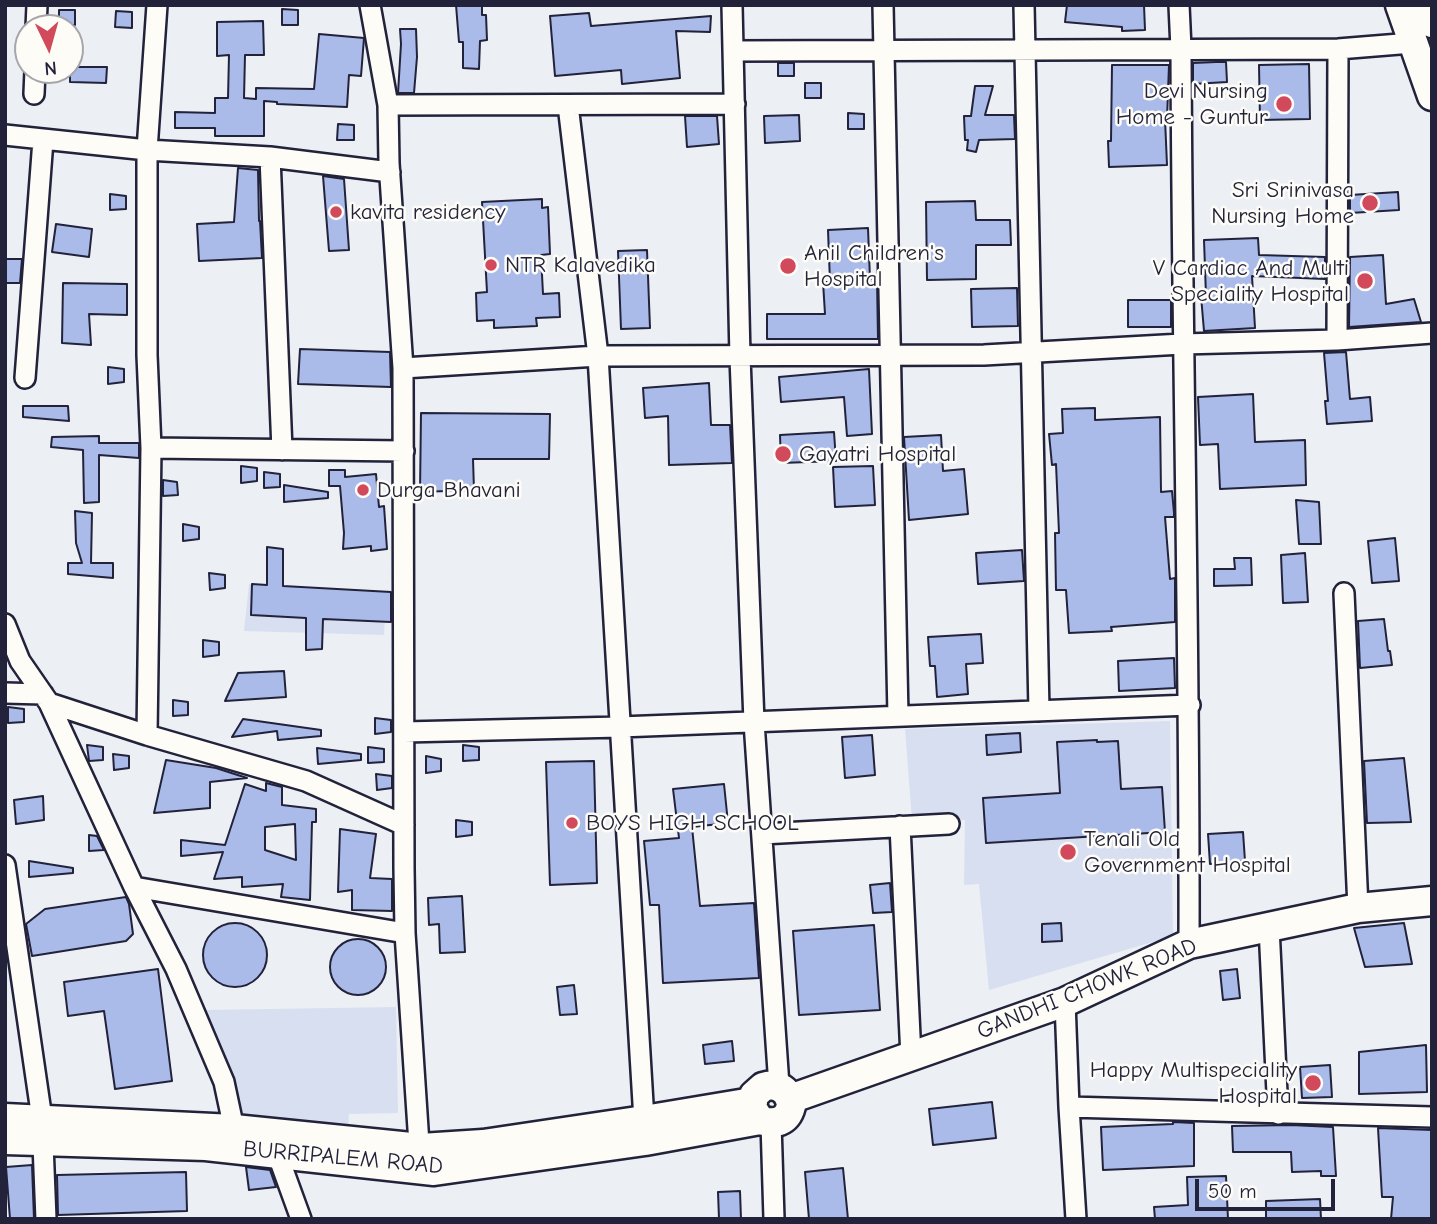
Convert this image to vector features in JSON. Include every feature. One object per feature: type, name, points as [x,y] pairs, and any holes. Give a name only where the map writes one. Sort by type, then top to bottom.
[{"type":"main road","points":[[1400,5],[1425,35]]},
{"type":"main road","points":[[1426,5],[1425,35],[1432,96]]},
{"type":"main road","name":"GANDHI CHOWK ROAD","points":[[784,1093],[911,1056],[1065,1002],[1189,944],[1358,908],[1432,901]]},
{"type":"main road","points":[[761,1115],[786,1118],[789,1112],[784,1093]]},
{"type":"main road","name":"BURRIPALEM ROAD","points":[[5,1118],[42,1131],[277,1153],[420,1159],[483,1144],[644,1121],[761,1115]]},
{"type":"main road","name":"BURRIPALEM ROAD","points":[[5,1140],[42,1131],[234,1129],[420,1159],[441,1170],[645,1141],[761,1115]]},
{"type":"street","points":[[147,735],[151,448],[147,355],[147,149],[157,5]]},
{"type":"street","points":[[370,5],[387,105],[403,368],[405,933],[420,1159]]},
{"type":"street","points":[[732,5],[740,357],[754,722],[784,1093]]},
{"type":"street","points":[[883,5],[898,716]]},
{"type":"street","points":[[1024,5],[1039,711]]},
{"type":"street","points":[[1179,5],[1182,344],[1190,705],[1189,944]]},
{"type":"street","points":[[733,51],[1338,49],[1425,35]]},
{"type":"street","points":[[1337,340],[1338,49]]},
{"type":"street","points":[[34,84],[34,94]]},
{"type":"street","points":[[387,105],[735,104]]},
{"type":"street","points":[[568,105],[598,356],[644,1121]]},
{"type":"street","points":[[5,135],[147,149],[270,157],[390,172]]},
{"type":"street","points":[[25,378],[43,140]]},
{"type":"street","points":[[270,157],[282,450]]},
{"type":"street","points":[[403,368],[598,356],[984,355],[1182,344],[1337,340],[1432,333]]},
{"type":"street","points":[[151,448],[404,451]]},
{"type":"street","points":[[1344,593],[1358,908]]},
{"type":"street","points":[[5,624],[20,661],[46,698],[134,887],[176,969],[224,1082],[234,1129]]},
{"type":"street","points":[[5,693],[46,698],[147,735],[306,781],[404,825]]},
{"type":"street","points":[[404,732],[620,727],[1190,705]]},
{"type":"street","points":[[762,834],[949,824]]},
{"type":"street","points":[[900,826],[911,1056]]},
{"type":"street","points":[[5,865],[42,1131],[46,1219]]},
{"type":"street","points":[[134,887],[405,933]]},
{"type":"street","points":[[1269,927],[1279,1114]]},
{"type":"street","points":[[1065,1002],[1076,1219]]},
{"type":"street","points":[[1069,1107],[1432,1116]]},
{"type":"street","points":[[761,1115],[774,1219]]},
{"type":"street","points":[[277,1153],[301,1219]]},
{"type":"shaded area","points":[[249,584],[386,601],[384,635],[244,631]]},
{"type":"shaded area","name":"Tenali Old Government Hospital","points":[[1170,721],[1173,936],[989,990],[979,884],[964,885],[965,820],[912,820],[905,729]]},
{"type":"shaded area","points":[[396,1007],[398,1113],[349,1114],[348,1130],[238,1120],[229,1077],[234,1075],[205,1010]]},
{"type":"building","points":[[456,5],[482,5],[482,15],[486,15],[487,40],[480,41],[479,69],[463,68],[463,42],[459,42]]},
{"type":"building","points":[[1067,5],[1144,5],[1145,30],[1122,31],[1122,27],[1065,22]]},
{"type":"building","points":[[282,9],[298,10],[298,25],[282,25]]},
{"type":"building","points":[[59,10],[75,10],[75,14],[59,14]]},
{"type":"building","points":[[116,11],[132,12],[132,28],[115,27]]},
{"type":"building","points":[[589,13],[591,26],[711,16],[710,32],[676,31],[680,78],[622,84],[621,70],[555,76],[550,16]]},
{"type":"building","points":[[263,21],[264,55],[245,55],[244,98],[256,99],[256,88],[314,89],[319,34],[364,38],[361,76],[349,75],[347,107],[264,101],[264,136],[215,136],[215,128],[175,128],[175,112],[215,113],[215,98],[228,98],[229,55],[217,56],[217,22]]},
{"type":"building","points":[[400,29],[416,29],[414,93],[398,93]]},
{"type":"building","points":[[1226,62],[1227,82],[1193,84],[1193,63]]},
{"type":"building","points":[[778,63],[794,63],[794,76],[778,76]]},
{"type":"building","name":"Devi Nursing Home - Guntur","points":[[1309,64],[1310,119],[1260,120],[1259,65]]},
{"type":"building","points":[[1112,65],[1169,65],[1165,119],[1167,165],[1109,167]]},
{"type":"building","points":[[84,67],[107,67],[106,83],[84,82]]},
{"type":"building","points":[[805,83],[821,83],[821,98],[805,98]]},
{"type":"building","points":[[975,86],[993,86],[985,115],[1014,115],[1015,139],[979,140],[976,152],[967,150],[964,116],[971,116]]},
{"type":"building","points":[[848,113],[864,114],[864,129],[848,129]]},
{"type":"building","points":[[799,115],[800,141],[765,143],[764,116]]},
{"type":"building","points":[[685,116],[717,116],[719,144],[687,147]]},
{"type":"building","points":[[338,124],[354,125],[354,140],[337,140]]},
{"type":"building","points":[[238,168],[258,170],[262,258],[199,261],[197,224],[234,222]]},
{"type":"building","name":"kavita residency","points":[[323,176],[344,179],[349,250],[329,251]]},
{"type":"building","name":"Sri Srinivasa Nursing Home","points":[[1398,192],[1399,210],[1350,213],[1350,195]]},
{"type":"building","points":[[110,194],[126,196],[126,209],[110,210]]},
{"type":"building","points":[[542,199],[542,208],[548,207],[550,254],[541,255],[543,294],[559,293],[560,317],[536,318],[537,326],[494,328],[494,320],[477,321],[476,293],[487,292],[482,202]]},
{"type":"building","points":[[975,201],[976,220],[1010,220],[1011,245],[976,245],[976,279],[927,280],[926,202]]},
{"type":"building","points":[[56,224],[92,229],[89,257],[52,252]]},
{"type":"building","points":[[868,228],[870,279],[877,279],[878,339],[767,339],[767,314],[825,314],[823,282],[830,282],[828,230]]},
{"type":"building","points":[[1258,238],[1259,255],[1325,257],[1325,279],[1252,276],[1255,328],[1204,331],[1201,296],[1206,296],[1204,240]]},
{"type":"building","points":[[647,250],[650,328],[621,329],[618,251]]},
{"type":"building","name":"V Cardiac And Multi Speciality Hospital","points":[[1383,255],[1386,304],[1414,299],[1421,322],[1349,327],[1350,257]]},
{"type":"building","points":[[5,259],[22,259],[20,283],[5,283]]},
{"type":"building","points":[[63,283],[127,284],[127,315],[89,314],[91,345],[62,343]]},
{"type":"building","points":[[1017,288],[1018,326],[972,327],[971,289]]},
{"type":"building","points":[[1128,300],[1171,300],[1171,327],[1128,327]]},
{"type":"building","points":[[300,349],[390,352],[391,387],[298,384]]},
{"type":"building","points":[[1346,352],[1350,399],[1370,397],[1372,421],[1327,424],[1324,353]]},
{"type":"building","points":[[108,367],[124,369],[124,382],[108,384]]},
{"type":"building","points":[[869,369],[872,434],[847,436],[844,397],[781,402],[779,377]]},
{"type":"building","points":[[709,383],[711,425],[730,425],[732,463],[669,465],[668,416],[645,418],[643,388]]},
{"type":"building","points":[[1253,394],[1255,442],[1305,440],[1306,485],[1220,489],[1218,444],[1200,445],[1198,397]]},
{"type":"building","points":[[23,406],[68,406],[69,421],[23,417]]},
{"type":"building","points":[[1095,408],[1095,420],[1160,417],[1161,492],[1172,491],[1174,513],[1174,517],[1165,517],[1170,579],[1175,578],[1175,622],[1111,627],[1112,631],[1069,633],[1066,590],[1056,590],[1055,533],[1059,533],[1056,464],[1052,465],[1049,434],[1063,433],[1062,409]]},
{"type":"building","points":[[421,413],[550,414],[549,459],[473,459],[474,490],[420,492]]},
{"type":"building","points":[[834,432],[836,461],[781,463],[780,435]]},
{"type":"building","points":[[941,435],[943,471],[964,469],[968,514],[909,520],[904,437]]},
{"type":"building","points":[[99,436],[99,443],[139,443],[139,458],[99,455],[99,502],[84,503],[83,450],[51,447],[52,437]]},
{"type":"building","points":[[241,466],[257,468],[257,481],[241,483]]},
{"type":"building","points":[[873,466],[875,505],[835,507],[833,467]]},
{"type":"building","points":[[329,470],[345,470],[345,477],[376,474],[379,507],[384,506],[387,549],[371,551],[371,546],[343,549],[340,486],[329,486]]},
{"type":"building","points":[[264,472],[280,474],[280,487],[264,488]]},
{"type":"building","points":[[163,480],[177,482],[178,495],[163,496]]},
{"type":"building","points":[[284,485],[328,492],[328,498],[284,502]]},
{"type":"building","points":[[1296,500],[1319,502],[1321,544],[1299,544]]},
{"type":"building","points":[[75,511],[92,513],[91,563],[113,563],[113,578],[68,574],[68,563],[82,563],[76,543]]},
{"type":"building","points":[[183,524],[199,527],[199,539],[183,541]]},
{"type":"building","points":[[1395,538],[1399,581],[1372,583],[1368,541]]},
{"type":"building","points":[[267,547],[283,549],[283,586],[391,592],[391,622],[323,619],[322,649],[306,650],[306,618],[251,615],[252,584],[267,585]]},
{"type":"building","points":[[1022,550],[1024,581],[978,584],[976,553]]},
{"type":"building","points":[[1305,553],[1308,602],[1283,603],[1281,555]]},
{"type":"building","points":[[1234,558],[1251,558],[1252,585],[1214,586],[1214,569],[1235,569]]},
{"type":"building","points":[[209,573],[225,575],[225,588],[210,590]]},
{"type":"building","points":[[1384,619],[1392,665],[1360,668],[1358,621]]},
{"type":"building","points":[[981,634],[983,663],[966,664],[968,694],[937,697],[935,666],[930,666],[928,637]]},
{"type":"building","points":[[203,640],[219,642],[219,655],[203,657]]},
{"type":"building","points":[[1174,658],[1175,688],[1119,691],[1118,661]]},
{"type":"building","points":[[284,671],[286,697],[225,701],[238,673]]},
{"type":"building","points":[[173,700],[188,702],[188,715],[173,716]]},
{"type":"building","points":[[8,707],[24,709],[24,722],[8,723]]},
{"type":"building","points":[[375,718],[391,720],[391,732],[375,734]]},
{"type":"building","points":[[243,719],[321,730],[321,736],[278,740],[277,731],[232,737]]},
{"type":"building","points":[[1020,733],[1021,752],[987,755],[986,735]]},
{"type":"building","points":[[872,735],[875,775],[845,778],[842,737]]},
{"type":"building","points":[[1118,741],[1121,789],[1162,787],[1165,832],[986,843],[983,798],[1060,793],[1057,742]]},
{"type":"building","points":[[87,745],[103,747],[103,760],[89,761]]},
{"type":"building","points":[[463,745],[479,747],[479,760],[463,761]]},
{"type":"building","points":[[368,747],[384,749],[384,762],[368,763]]},
{"type":"building","points":[[317,748],[361,754],[361,760],[318,764]]},
{"type":"building","points":[[113,754],[129,756],[129,768],[114,770]]},
{"type":"building","points":[[426,756],[441,759],[441,771],[426,773]]},
{"type":"building","points":[[1404,758],[1411,822],[1367,823],[1364,761]]},
{"type":"building","points":[[166,760],[216,768],[247,778],[210,782],[210,808],[154,813]]},
{"type":"building","name":"BOYS HIGH SCHOOL","points":[[594,761],[597,883],[550,885],[546,762]]},
{"type":"building","points":[[376,774],[392,776],[392,788],[377,790]]},
{"type":"building","points":[[266,783],[282,787],[282,805],[316,809],[316,822],[312,822],[310,900],[281,897],[283,884],[242,887],[242,877],[214,879],[223,852],[181,856],[181,840],[225,845],[245,784],[266,791]],"holes":[[[295,824],[296,860],[265,850],[265,827]]]},
{"type":"building","points":[[724,784],[728,823],[692,827],[700,906],[754,903],[759,978],[663,983],[659,905],[650,905],[644,841],[679,838],[673,789]]},
{"type":"building","points":[[43,796],[44,820],[16,824],[14,800]]},
{"type":"building","points":[[456,820],[472,822],[472,835],[456,837]]},
{"type":"building","points":[[340,829],[376,834],[370,878],[392,879],[392,911],[352,910],[352,890],[338,892]]},
{"type":"building","points":[[1243,832],[1245,861],[1210,864],[1208,834]]},
{"type":"building","points":[[89,835],[97,836],[104,850],[89,851]]},
{"type":"building","points":[[29,861],[73,868],[73,873],[29,877]]},
{"type":"building","points":[[890,883],[892,912],[873,913],[870,885]]},
{"type":"building","points":[[462,896],[465,952],[440,953],[439,924],[429,925],[428,898]]},
{"type":"building","points":[[126,897],[133,934],[126,941],[32,956],[26,924],[45,909]]},
{"type":"building","points":[[229,923],[241,923],[258,932],[265,943],[265,967],[258,978],[241,987],[229,987],[217,982],[208,973],[203,961],[203,949],[208,937],[217,928]]},
{"type":"building","points":[[1061,923],[1062,941],[1042,942],[1042,924]]},
{"type":"building","points":[[1404,923],[1412,964],[1365,967],[1354,928]]},
{"type":"building","points":[[874,925],[880,1010],[799,1015],[793,931]]},
{"type":"building","points":[[358,939],[369,941],[378,947],[384,956],[384,978],[378,987],[369,993],[358,995],[347,993],[338,987],[332,978],[330,967],[332,956],[338,947],[347,941]]},
{"type":"building","points":[[158,969],[172,1081],[115,1089],[104,1011],[68,1016],[64,982]]},
{"type":"building","points":[[1237,969],[1240,998],[1223,1000],[1220,971]]},
{"type":"building","points":[[574,985],[577,1014],[560,1015],[557,987]]},
{"type":"building","points":[[732,1041],[734,1061],[705,1064],[703,1045]]},
{"type":"building","points":[[1426,1045],[1427,1092],[1359,1094],[1359,1052]]},
{"type":"building","points":[[1330,1065],[1332,1097],[1302,1098],[1300,1067]]},
{"type":"building","points":[[992,1102],[996,1138],[933,1145],[929,1109]]},
{"type":"building","points":[[1194,1123],[1194,1166],[1103,1170],[1101,1127]]},
{"type":"building","points":[[1232,1126],[1333,1127],[1336,1176],[1321,1176],[1321,1171],[1292,1172],[1291,1152],[1233,1152]]},
{"type":"building","points":[[1378,1128],[1432,1130],[1432,1219],[1391,1219],[1393,1197],[1382,1197]]},
{"type":"building","points":[[32,1165],[34,1219],[10,1219],[6,1167]]},
{"type":"building","points":[[246,1167],[270,1170],[276,1187],[249,1190]]},
{"type":"building","points":[[843,1168],[848,1219],[809,1219],[805,1172]]},
{"type":"building","points":[[186,1172],[187,1211],[58,1215],[57,1175]]},
{"type":"building","points":[[1226,1176],[1228,1219],[1155,1219],[1154,1207],[1188,1205],[1187,1177]]},
{"type":"building","points":[[740,1191],[741,1219],[719,1219],[718,1192]]},
{"type":"building","points":[[1320,1199],[1321,1219],[1266,1219],[1266,1201]]},
{"type":"place","name":"Devi Nursing Home - Guntur","points":[[1284,104]]},
{"type":"place","name":"Sri Srinivasa Nursing Home","points":[[1370,203]]},
{"type":"place","name":"kavita residency","points":[[336,212]]},
{"type":"place","name":"NTR Kalavedika","points":[[491,265]]},
{"type":"place","name":"Anil Children's Hospital","points":[[788,266]]},
{"type":"place","name":"V Cardiac And Multi Speciality Hospital","points":[[1365,281]]},
{"type":"place","name":"Gayatri Hospital","points":[[783,454]]},
{"type":"place","name":"Durga Bhavani","points":[[363,490]]},
{"type":"place","name":"BOYS HIGH SCHOOL","points":[[572,823]]},
{"type":"place","name":"Tenali Old Government Hospital","points":[[1068,852]]},
{"type":"place","name":"Happy Multispeciality Hospital","points":[[1313,1083]]}]
